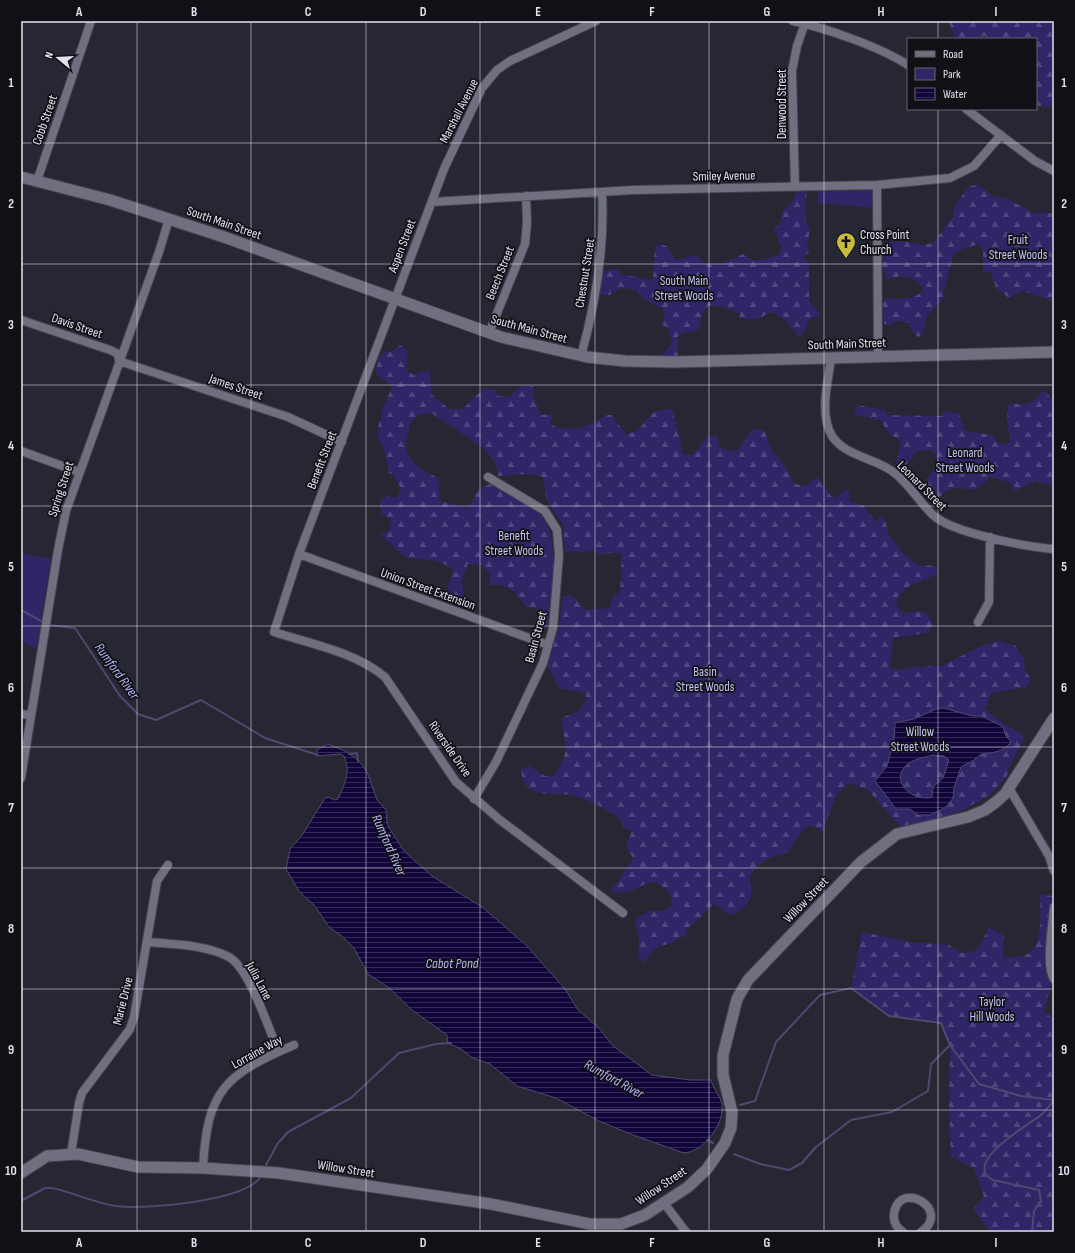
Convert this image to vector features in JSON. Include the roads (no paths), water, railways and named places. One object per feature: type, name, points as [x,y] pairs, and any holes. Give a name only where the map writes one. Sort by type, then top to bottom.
[{"type":"street","name":"Cobb Street","points":[[37,181],[91,21]]},
{"type":"street","name":"Marshall Avenue","points":[[432,202],[444,169],[472,107],[482,88],[493,74],[510,61],[596,21]]},
{"type":"street","points":[[793,21],[805,23],[888,53],[907,64]]},
{"type":"street","name":"Denwood Street","points":[[794,186],[792,71],[797,46],[805,23]]},
{"type":"street","points":[[967,110],[1045,167],[1054,171]]},
{"type":"street","name":"Smiley Avenue","points":[[432,202],[602,192],[877,185],[950,178],[974,166],[1001,136]]},
{"type":"street","name":"South Main Street","points":[[21,177],[98,197],[169,219],[338,277],[394,299],[490,333],[581,356],[625,361],[654,362],[831,359],[1054,352]]},
{"type":"street","points":[[877,185],[878,357]]},
{"type":"street","name":"Chestnut Street","points":[[581,356],[589,328],[600,267],[603,234],[602,192]]},
{"type":"street","name":"Beech Street","points":[[490,333],[524,244],[527,223],[526,196]]},
{"type":"street","name":"Aspen Street","points":[[394,299],[432,202]]},
{"type":"street","name":"Spring Street","points":[[21,778],[30,715],[60,538],[66,511],[159,252],[169,219]]},
{"type":"street","name":"Benefit Street","points":[[274,630],[299,554],[394,299]]},
{"type":"street","name":"Davis Street","points":[[21,320],[110,350],[118,354],[119,361]]},
{"type":"street","name":"Leonard Street","points":[[831,359],[826,402],[826,416],[829,428],[836,440],[847,450],[892,470],[905,482],[932,515],[942,523],[959,529],[1027,546],[1054,549]]},
{"type":"street","name":"James Street","points":[[119,361],[288,417],[342,442]]},
{"type":"street","points":[[21,451],[79,472]]},
{"type":"street","name":"Basin Street","points":[[474,799],[496,762],[534,684],[548,645],[556,610],[559,555],[557,530],[545,511],[488,477]]},
{"type":"street","points":[[978,622],[989,602],[990,537]]},
{"type":"street","name":"Union Street Extension","points":[[299,554],[548,645]]},
{"type":"street","name":"Riverside Drive","points":[[274,630],[274,632],[346,655],[370,666],[385,677],[456,782],[500,820],[623,913]]},
{"type":"street","points":[[21,714],[30,715]]},
{"type":"street","name":"Willow Street","points":[[21,1172],[47,1156],[71,1154],[85,1155],[138,1167],[203,1168],[267,1172],[514,1207],[596,1224],[622,1224],[633,1221],[664,1203],[698,1178],[715,1159],[728,1135],[732,1112],[723,1075],[723,1055],[737,999],[748,980],[861,862],[876,849],[898,834],[968,816],[984,810],[1005,794],[1054,718]]},
{"type":"street","points":[[1008,788],[1049,856],[1054,869]]},
{"type":"street","name":"Marie Drive","points":[[71,1154],[82,1093],[130,1029],[134,1017],[148,942],[157,881],[168,865]]},
{"type":"street","points":[[1054,907],[1050,969],[1054,979]]},
{"type":"street","name":"Julia Lane","points":[[148,942],[186,946],[229,958],[239,966],[251,987],[278,1051]]},
{"type":"street","name":"Lorraine Way","points":[[203,1168],[206,1130],[212,1108],[223,1088],[240,1072],[278,1051],[294,1045]]},
{"type":"street","points":[[899,1231],[894,1219],[896,1208],[903,1200],[913,1198],[924,1202],[930,1211],[930,1222],[921,1232]]},
{"type":"street","points":[[664,1203],[686,1232]]},
{"type":"water","points":[[944,708],[972,716],[981,716],[1003,727],[1006,736],[1011,742],[1001,750],[981,754],[974,760],[961,767],[954,788],[953,798],[946,807],[930,815],[918,815],[910,809],[896,809],[875,781],[887,766],[894,740],[895,723],[914,719],[936,709]],"holes":[[[933,755],[944,756],[949,760],[943,778],[933,787],[932,797],[924,798],[917,796],[910,793],[905,788],[901,782],[900,776],[903,769],[909,763],[917,759]]]},
{"type":"water","name":"Cabot Pond","points":[[328,744],[347,752],[359,761],[367,772],[377,800],[386,810],[387,823],[404,851],[432,876],[482,907],[527,946],[565,989],[578,1010],[599,1028],[613,1046],[652,1075],[690,1080],[711,1080],[722,1103],[722,1113],[716,1129],[705,1143],[698,1148],[684,1153],[599,1121],[556,1098],[517,1086],[490,1064],[473,1058],[461,1049],[448,1043],[447,1035],[412,1010],[388,987],[368,974],[354,948],[343,937],[329,927],[315,906],[299,891],[286,869],[290,849],[303,834],[325,798],[328,797],[335,800],[338,799],[345,783],[347,767],[344,756],[340,754],[317,756],[317,750]]},
{"type":"waterway","name":"Rumford River","points":[[21,610],[45,623]]},
{"type":"waterway","name":"Rumford River","points":[[49,625],[75,628],[120,696],[138,714],[156,720],[201,700],[265,738],[318,755]]},
{"type":"waterway","name":"Rumford River","points":[[349,754],[357,753],[358,761]]},
{"type":"waterway","name":"Rumford River","points":[[740,1105],[755,1101],[776,1042],[820,995],[851,988],[889,1016],[941,1023],[950,1045],[979,1084],[1021,1096],[1054,1100]]},
{"type":"waterway","points":[[266,1165],[278,1143],[288,1132],[351,1098],[399,1053],[436,1044],[451,1043]]},
{"type":"waterway","name":"Rumford River","points":[[734,1154],[760,1164],[789,1170],[802,1163],[816,1147],[851,1120],[892,1112],[928,1091],[931,1064],[950,1045]]},
{"type":"waterway","points":[[1032,1232],[1034,1211],[1041,1201],[1039,1190],[993,1180],[985,1173],[985,1164],[1000,1145],[1041,1115],[1053,1101]]},
{"type":"waterway","name":"Rumford River","points":[[707,1140],[713,1143]]},
{"type":"waterway","points":[[21,1201],[45,1188],[52,1188],[109,1205],[131,1207],[170,1205],[193,1202],[234,1193],[250,1186],[260,1178]]},
{"type":"place","name":"Cross Point Church","points":[[846,259]]},
{"type":"park label","name":"Fruit Street Woods","points":[[1018,248]]},
{"type":"park label","name":"South Main Street Woods","points":[[684,288]]},
{"type":"park label","name":"Leonard Street Woods","points":[[965,460]]},
{"type":"park label","name":"Benefit Street Woods","points":[[514,544]]},
{"type":"park label","name":"Basin Street Woods","points":[[705,680]]},
{"type":"park label","name":"Willow Street Woods","points":[[920,740]]},
{"type":"park label","name":"Taylor Hill Woods","points":[[992,1010]]}]
